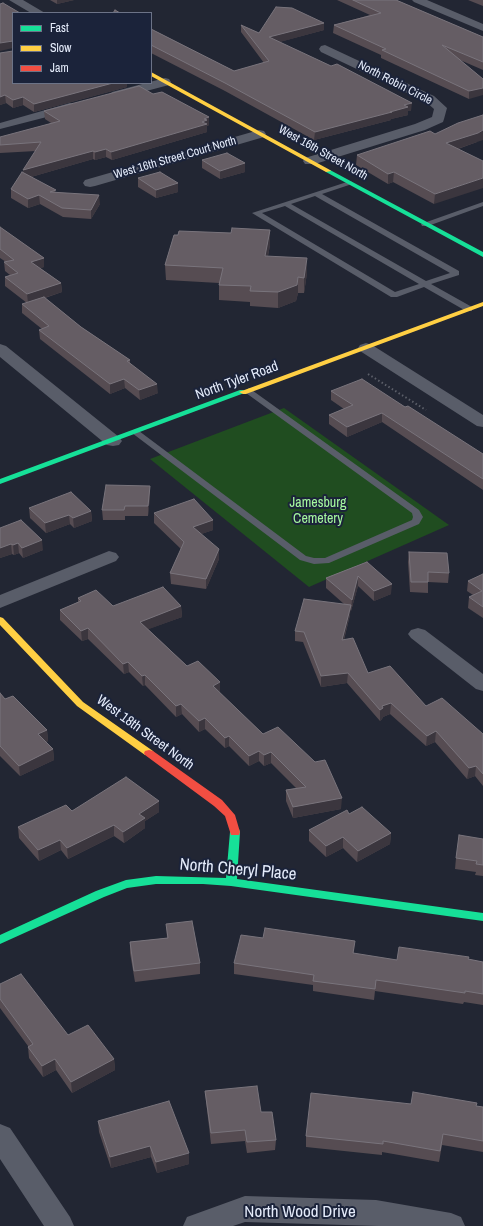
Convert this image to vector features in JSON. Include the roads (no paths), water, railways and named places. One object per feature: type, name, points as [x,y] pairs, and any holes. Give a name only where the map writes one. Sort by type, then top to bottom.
[{"type":"street","points":[[15,0],[37,12]]},
{"type":"street","points":[[418,0],[483,28]]},
{"type":"street","name":"North Robin Circle","points":[[310,161],[420,128],[438,119],[441,108],[430,99],[325,49]]},
{"type":"street","name":"West 16th Street North","points":[[152,75],[483,256]]},
{"type":"street","points":[[106,98],[165,82]]},
{"type":"street","points":[[2,126],[83,104]]},
{"type":"street","name":"West 16th Street Court North","points":[[90,183],[259,134]]},
{"type":"street","name":"North Tyler Road","points":[[0,482],[483,304]]},
{"type":"street","points":[[366,348],[482,421]]},
{"type":"street","points":[[0,349],[113,441]]},
{"type":"street","points":[[0,602],[109,557]]},
{"type":"street","name":"West 18th Street North","points":[[0,620],[80,704],[218,803],[230,815],[235,829],[231,882]]},
{"type":"street","points":[[418,634],[483,684]]},
{"type":"street","name":"North Cheryl Place","points":[[0,940],[100,894],[126,884],[156,880],[203,880],[231,882],[483,917]]},
{"type":"street","points":[[0,1136],[60,1226]]},
{"type":"street","name":"North Wood Drive","points":[[197,1226],[245,1209],[376,1212],[451,1226]]},
{"type":"lane","points":[[316,194],[456,273],[394,295],[256,213],[350,183]]},
{"type":"lane","points":[[286,204],[469,309]]},
{"type":"lane","points":[[425,224],[483,204]]},
{"type":"lane","points":[[136,433],[303,558],[314,561],[326,561],[416,522],[418,517],[416,512],[249,391]]},
{"type":"park label","name":"Jamesburg Cemetery","points":[[318,512]]}]
